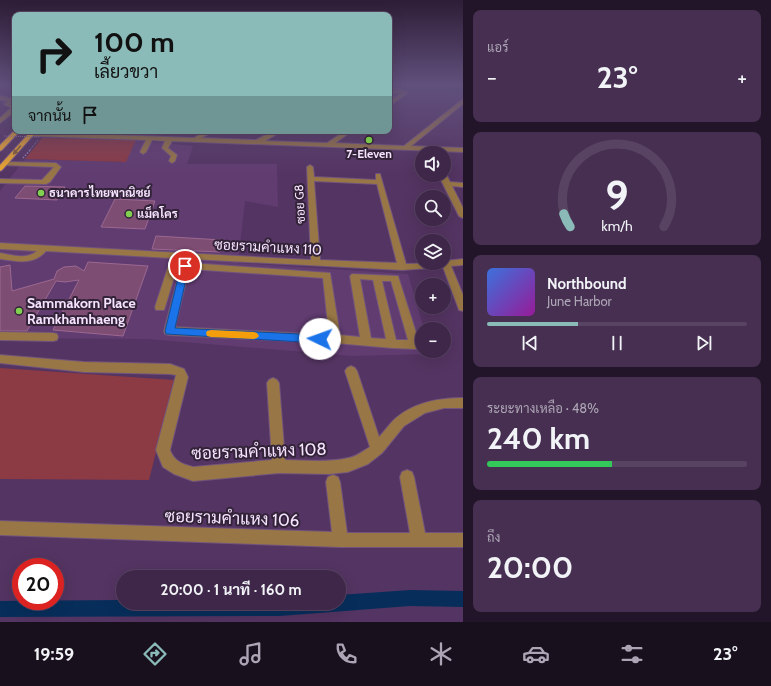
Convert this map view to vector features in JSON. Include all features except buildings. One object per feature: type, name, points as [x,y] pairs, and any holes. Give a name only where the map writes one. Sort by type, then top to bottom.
[{"type":"main road","points":[[0,149],[14,134]]},
{"type":"main road","points":[[2,167],[30,134]]},
{"type":"street","points":[[405,148],[446,115]]},
{"type":"street","points":[[71,134],[195,139],[246,144],[258,142],[328,145],[340,148],[463,150]]},
{"type":"street","points":[[172,134],[202,135]]},
{"type":"street","points":[[258,142],[273,134]]},
{"type":"street","points":[[328,145],[344,134]]},
{"type":"street","points":[[195,139],[202,135]]},
{"type":"street","points":[[143,152],[150,138]]},
{"type":"street","points":[[170,138],[165,148],[174,155],[172,161]]},
{"type":"street","points":[[182,139],[193,143],[340,148],[415,153]]},
{"type":"street","points":[[451,154],[463,155]]},
{"type":"street","points":[[0,181],[19,173],[2,167]]},
{"type":"street","name":"ซอย G8","points":[[310,167],[316,262]]},
{"type":"street","points":[[311,179],[378,178],[402,267]]},
{"type":"street","points":[[463,185],[446,181],[463,216]]},
{"type":"street","name":"ซอยรามคำแหง 110","points":[[0,246],[176,256],[187,262],[316,262],[402,267],[415,266]]},
{"type":"street","points":[[0,256],[27,260],[38,256],[43,249]]},
{"type":"street","points":[[160,307],[176,256]]},
{"type":"street","points":[[335,340],[327,275],[187,262],[169,331],[415,345],[396,278],[355,276],[366,342]]},
{"type":"street","name":"ซอยรามคำแหง 110","points":[[451,263],[463,262]]},
{"type":"street","points":[[388,266],[391,278]]},
{"type":"street","points":[[448,270],[463,307]]},
{"type":"street","points":[[377,277],[392,344]]},
{"type":"street","points":[[0,336],[53,337]]},
{"type":"street","name":"ซอยรามคำแหง 108","points":[[0,359],[84,367],[176,370],[180,372],[182,377],[164,450],[168,462],[179,469],[194,474],[279,466],[328,467],[348,465],[363,459],[377,449],[400,422],[422,408],[444,403],[463,403]]},
{"type":"street","points":[[351,371],[377,449]]},
{"type":"street","points":[[273,383],[279,466]]},
{"type":"street","points":[[407,478],[420,540]]},
{"type":"street","points":[[333,482],[340,540]]},
{"type":"street","name":"ซอยรามคําแหง 106","points":[[0,528],[340,540],[463,540]]},
{"type":"path","points":[[4,136],[40,137]]},
{"type":"shaded area","points":[[42,138],[136,140],[126,162],[25,159]]},
{"type":"shaded area","points":[[136,140],[193,146],[187,164],[277,164],[278,207],[245,201],[238,263],[408,274],[415,298],[415,314],[420,314],[422,322],[415,322],[415,354],[352,356],[147,339],[0,338],[0,191],[25,159],[125,162]]},
{"type":"shaded area","points":[[0,368],[174,380],[149,480],[0,479]]},
{"type":"waterway","points":[[0,609],[280,608],[410,598],[463,599]]},
{"type":"slow traffic","points":[[211,333],[254,336]]},
{"type":"place","name":"7-Eleven","points":[[369,140]]},
{"type":"place","name":"ธนาคารไทยพาณิชย์","points":[[41,193]]},
{"type":"place","name":"แม็คโคร","points":[[129,214]]},
{"type":"place","name":"Sammakorn Place Ramkhamhaeng","points":[[19,311]]},
{"type":"route","points":[[185,266],[169,331],[320,339]]}]
